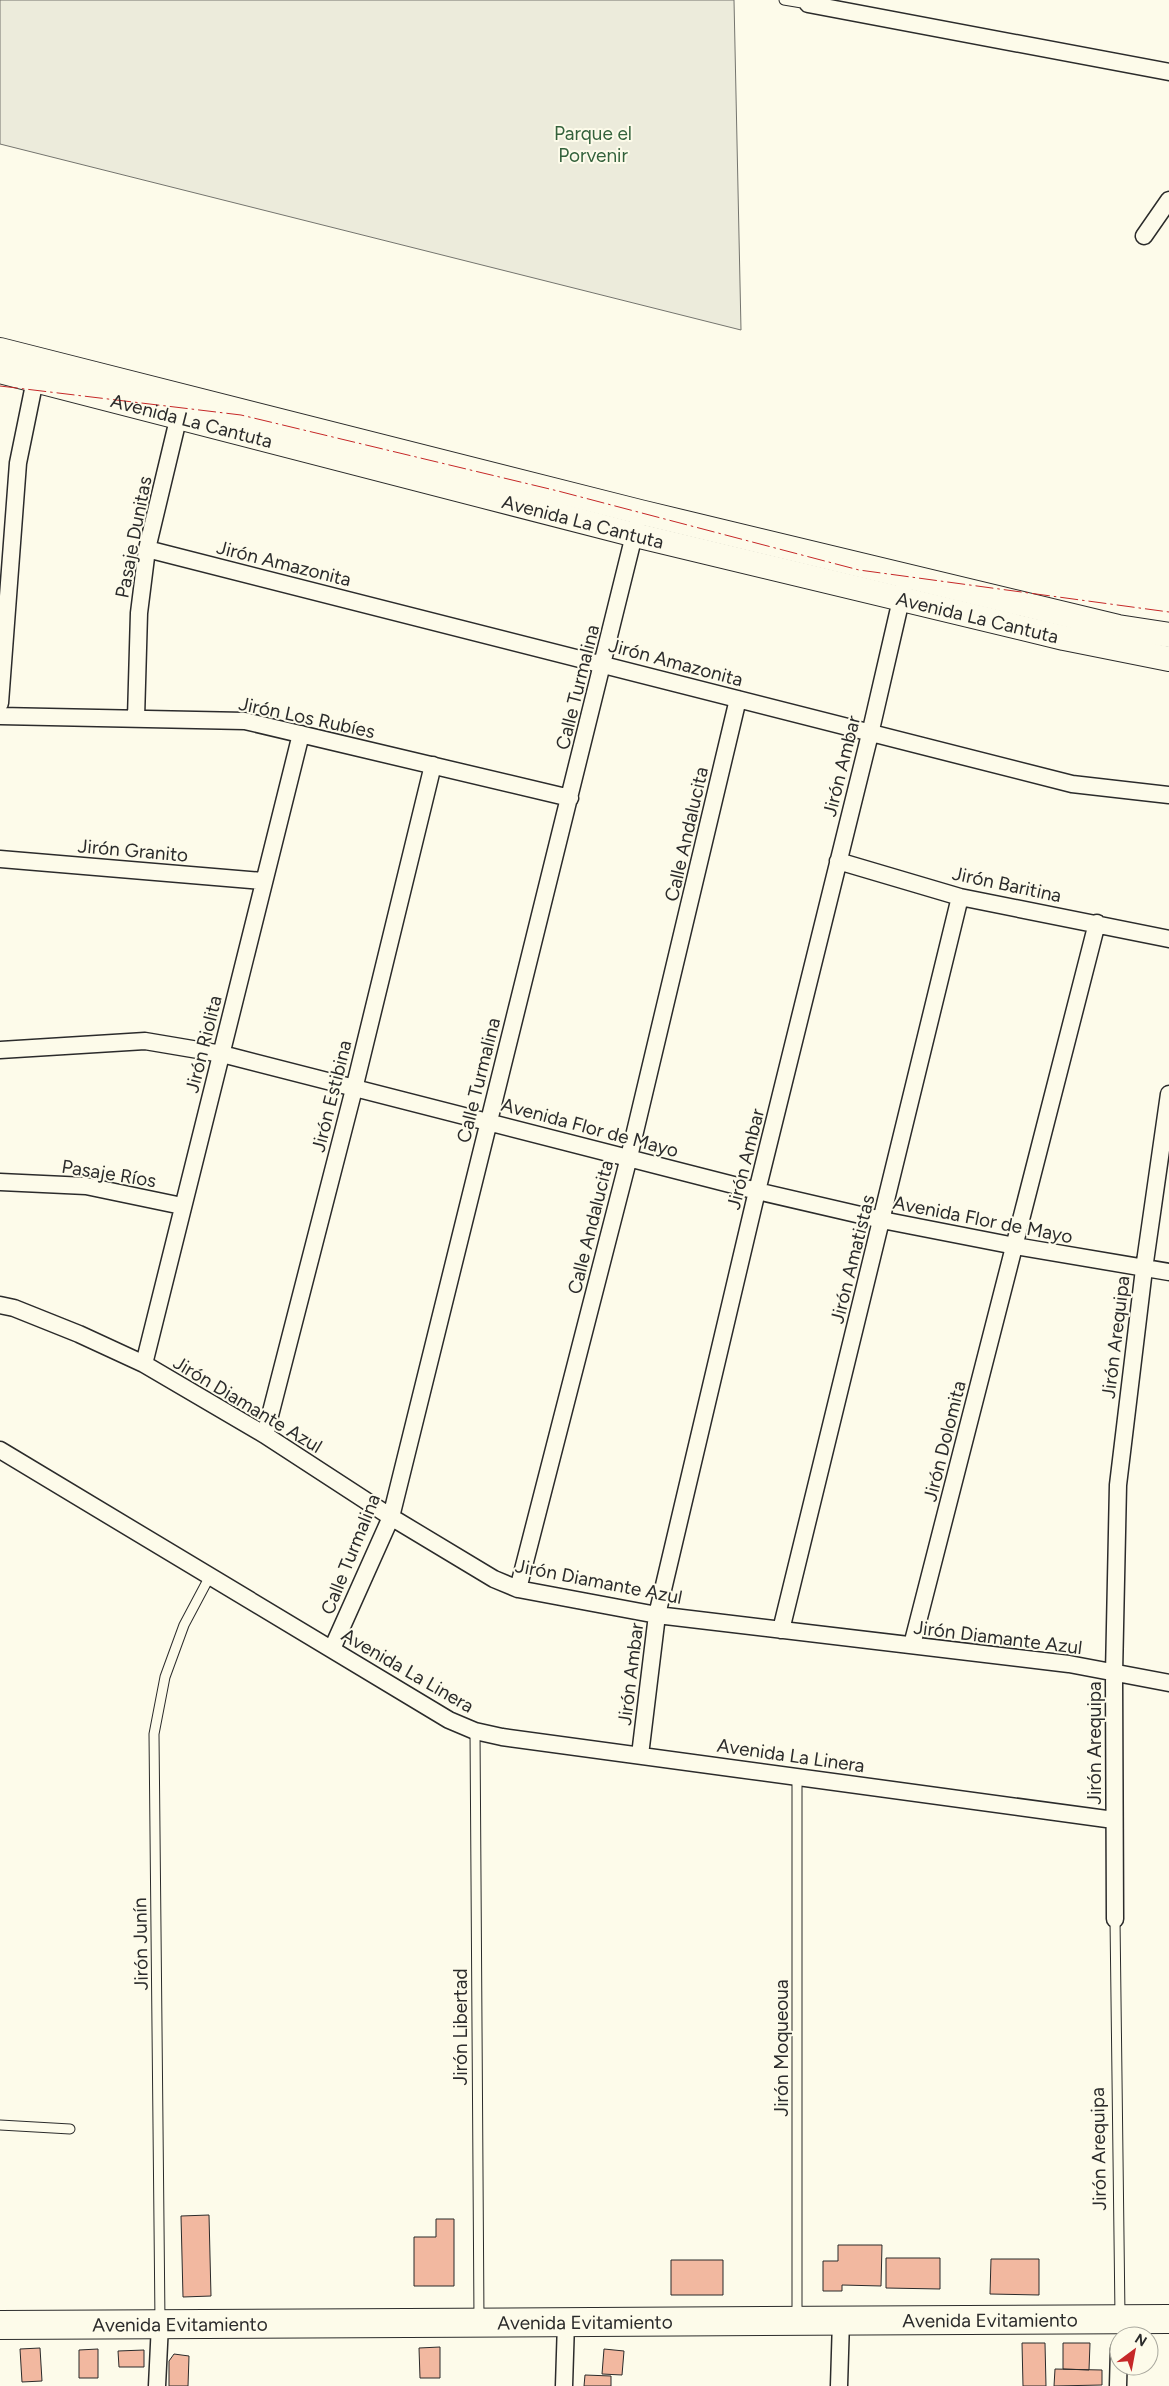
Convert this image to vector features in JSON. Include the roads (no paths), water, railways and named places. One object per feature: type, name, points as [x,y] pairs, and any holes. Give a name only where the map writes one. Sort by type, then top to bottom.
[{"type":"highway","name":"Avenida Evitamiento","points":[[1126,2326],[1169,2319]]},
{"type":"highway","name":"Avenida Evitamiento","points":[[0,2325],[841,2320],[1109,2327]]},
{"type":"main road","name":"Avenida La Cantuta","points":[[0,350],[37,369],[637,523],[904,587],[1169,635]]},
{"type":"main road","name":"Avenida La Cantuta","points":[[0,371],[37,369]]},
{"type":"main road","name":"Avenida La Cantuta","points":[[904,587],[1064,638],[1169,658]]},
{"type":"street","points":[[808,4],[1169,72]]},
{"type":"street","points":[[1144,236],[1169,200]]},
{"type":"street","points":[[0,703],[18,463],[37,369]]},
{"type":"street","name":"Pasaje Dunitas","points":[[136,718],[139,613],[147,549],[181,406]]},
{"type":"street","name":"Calle Turmalina","points":[[332,1649],[391,1517],[637,523]]},
{"type":"street","name":"Jirón Amazonita","points":[[147,549],[1072,784],[1169,795]]},
{"type":"street","name":"Jirón Ambar","points":[[640,1755],[657,1615],[757,1191],[870,734],[904,587]]},
{"type":"street","name":"Calle Andalucita","points":[[518,1589],[629,1157],[738,699]]},
{"type":"street","name":"Jirón Los Rubíes","points":[[0,716],[245,721],[570,798]]},
{"type":"street","name":"Jirón Riolita","points":[[144,1364],[301,734]]},
{"type":"street","name":"Jirón Estibina","points":[[265,1435],[354,1089],[433,765]]},
{"type":"street","name":"Jirón Granito","points":[[0,859],[263,881]]},
{"type":"street","name":"Jirón Baritina","points":[[838,861],[960,897],[1097,923],[1169,939]]},
{"type":"street","name":"Jirón Amatistas","points":[[781,1630],[960,897]]},
{"type":"street","name":"Jirón Dolomita","points":[[912,1646],[1097,923]]},
{"type":"street","name":"Avenida Flor de Mayo","points":[[0,1050],[145,1041],[222,1054],[757,1191],[882,1220],[1014,1246],[1169,1272]]},
{"type":"street","name":"Jirón Arequipa","points":[[1115,1919],[1114,1674],[1118,1485],[1144,1269],[1169,1094]]},
{"type":"street","name":"Pasaje Ríos","points":[[0,1182],[86,1186],[182,1206]]},
{"type":"street","name":"Jirón Diamante Azul","points":[[0,1305],[14,1308],[79,1334],[144,1364],[265,1435],[391,1517],[494,1579],[518,1589],[657,1615],[1069,1664],[1169,1683]]},
{"type":"street","name":"Avenida La Linera","points":[[0,1450],[450,1720],[475,1731],[502,1737],[1114,1820]]},
{"type":"street","points":[[839,2386],[841,2320]]},
{"type":"street","points":[[564,2386],[566,2322]]},
{"type":"street","points":[[157,2386],[160,2324]]},
{"type":"lane","points":[[784,0],[808,4]]},
{"type":"lane","name":"Jirón Junín","points":[[160,2324],[154,1734],[165,1676],[184,1626],[210,1576]]},
{"type":"lane","name":"Jirón Libertad","points":[[475,1731],[478,2322]]},
{"type":"lane","name":"Jirón Moqueoua","points":[[797,1776],[798,2320]]},
{"type":"lane","name":"Jirón Arequipa","points":[[1115,1919],[1120,2326]]},
{"type":"lane","points":[[0,2125],[70,2129]]},
{"type":"park label","name":"Parque el Porvenir","points":[[593,144]]}]
